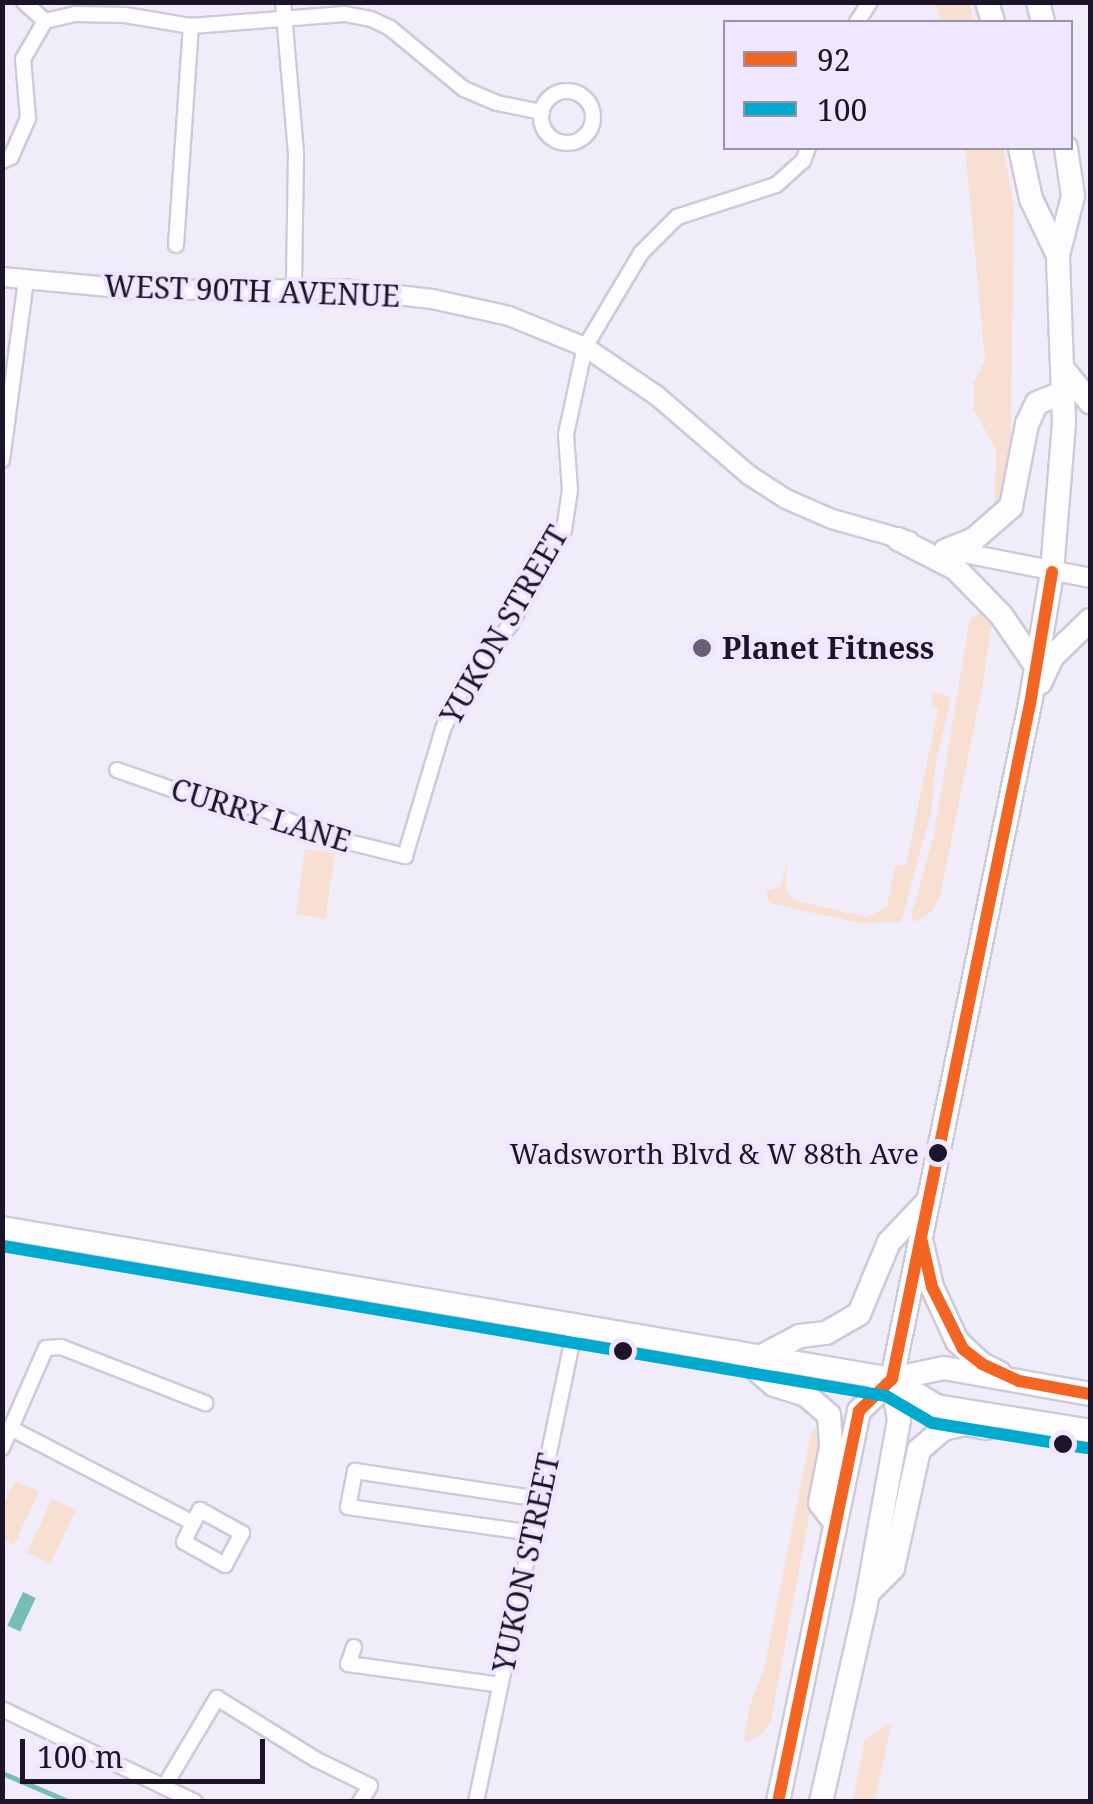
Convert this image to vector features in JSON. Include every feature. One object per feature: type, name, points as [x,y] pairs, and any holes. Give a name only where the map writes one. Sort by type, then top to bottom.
[{"type":"main road","points":[[1020,150],[1031,199],[1058,255]]},
{"type":"main road","points":[[821,1802],[868,1592],[899,1420],[892,1379],[1030,704],[1052,572],[1062,467],[1064,381],[1058,255],[1074,196],[1066,150]]},
{"type":"main road","points":[[1064,381],[1090,402]]},
{"type":"main road","points":[[947,550],[974,538],[1011,507],[1027,424],[1037,402],[1064,381]]},
{"type":"main road","points":[[898,539],[956,569],[1001,615],[1036,666]]},
{"type":"main road","points":[[1030,704],[1052,657],[1090,620]]},
{"type":"main road","points":[[760,1356],[800,1336],[826,1333],[859,1314],[889,1242],[928,1201]]},
{"type":"main road","points":[[2,1228],[892,1379],[936,1406],[1090,1431]]},
{"type":"main road","points":[[921,1236],[932,1287],[957,1341],[982,1364],[1020,1382]]},
{"type":"main road","points":[[736,1352],[774,1385],[806,1396],[828,1415],[831,1447],[820,1503],[835,1523]]},
{"type":"main road","points":[[778,1802],[859,1411],[892,1379],[944,1368],[1090,1394]]},
{"type":"main road","points":[[868,1592],[892,1568],[918,1450],[943,1429],[966,1424],[1005,1431],[1032,1421]]},
{"type":"street","points":[[24,2],[44,21]]},
{"type":"street","points":[[2,162],[11,158],[28,118],[22,59],[44,21],[76,14],[125,15],[191,26],[284,10],[371,19],[390,28],[464,89],[497,103],[542,112]]},
{"type":"street","points":[[284,10],[296,152],[294,287]]},
{"type":"street","points":[[176,246],[191,26]]},
{"type":"street","name":"YUKON STREET","points":[[406,856],[443,729],[460,692],[510,625],[564,530],[570,490],[566,434],[585,347],[640,253],[677,218],[776,185],[803,161],[807,150]]},
{"type":"street","name":"WEST 90TH AVENUE","points":[[2,277],[142,290],[294,287],[384,292],[472,306],[544,328],[585,347],[656,395],[749,475],[786,499],[832,519],[898,539],[1090,578]]},
{"type":"street","points":[[2,460],[26,280]]},
{"type":"street","name":"CURRY LANE","points":[[117,770],[178,791],[266,810],[320,835],[406,856]]},
{"type":"street","name":"YUKON STREET","points":[[476,1802],[576,1324]]},
{"type":"street","points":[[2,1448],[40,1354],[54,1347],[205,1402]]},
{"type":"street","points":[[12,1429],[193,1523]]},
{"type":"street","points":[[533,1533],[348,1507],[355,1472],[540,1499]]},
{"type":"street","points":[[354,1646],[348,1664],[501,1686]]},
{"type":"street","points":[[164,1786],[217,1698],[315,1759],[370,1786],[360,1802]]},
{"type":"street","points":[[2,1710],[195,1802]]},
{"type":"shaded area","points":[[936,3],[969,3],[973,20],[940,20]]},
{"type":"shaded area","points":[[965,150],[1003,150],[1014,206],[1010,482],[999,506],[995,504],[996,451],[974,409],[974,382],[985,362]]},
{"type":"shaded area","points":[[981,613],[989,615],[991,629],[940,896],[931,912],[916,922],[911,916],[934,835],[970,618]]},
{"type":"shaded area","points":[[934,693],[950,696],[949,707],[936,761],[931,813],[901,922],[860,923],[769,903],[766,891],[781,887],[787,860],[786,889],[793,900],[867,917],[887,907],[895,866],[906,865],[938,709],[931,707]]},
{"type":"shaded area","points":[[305,849],[335,853],[326,919],[296,914]]},
{"type":"shaded area","points":[[817,1427],[821,1453],[771,1720],[763,1733],[747,1743],[744,1737],[750,1705],[764,1670],[811,1434]]},
{"type":"shaded area","points":[[15,1481],[39,1492],[14,1545],[3,1540],[2,1507]]},
{"type":"shaded area","points":[[52,1499],[76,1510],[51,1563],[27,1552]]},
{"type":"shaded area","points":[[23,1592],[36,1598],[20,1631],[7,1626]]},
{"type":"shaded area","points":[[892,1722],[875,1801],[853,1801],[865,1740]]},
{"type":"waterway","points":[[2,1773],[70,1802]]},
{"type":"transit line","name":"92","points":[[778,1802],[859,1411],[892,1379],[1030,704],[1052,572]]},
{"type":"transit line","name":"92","points":[[922,1242],[932,1287],[963,1349],[982,1364],[1019,1381],[1090,1394]]},
{"type":"transit line","name":"100","points":[[2,1246],[886,1396],[932,1423],[1087,1448]]},
{"type":"place","name":"Planet Fitness","points":[[702,648]]},
{"type":"place","name":"Wadsworth Blvd & W 88th Ave","points":[[938,1153]]}]
